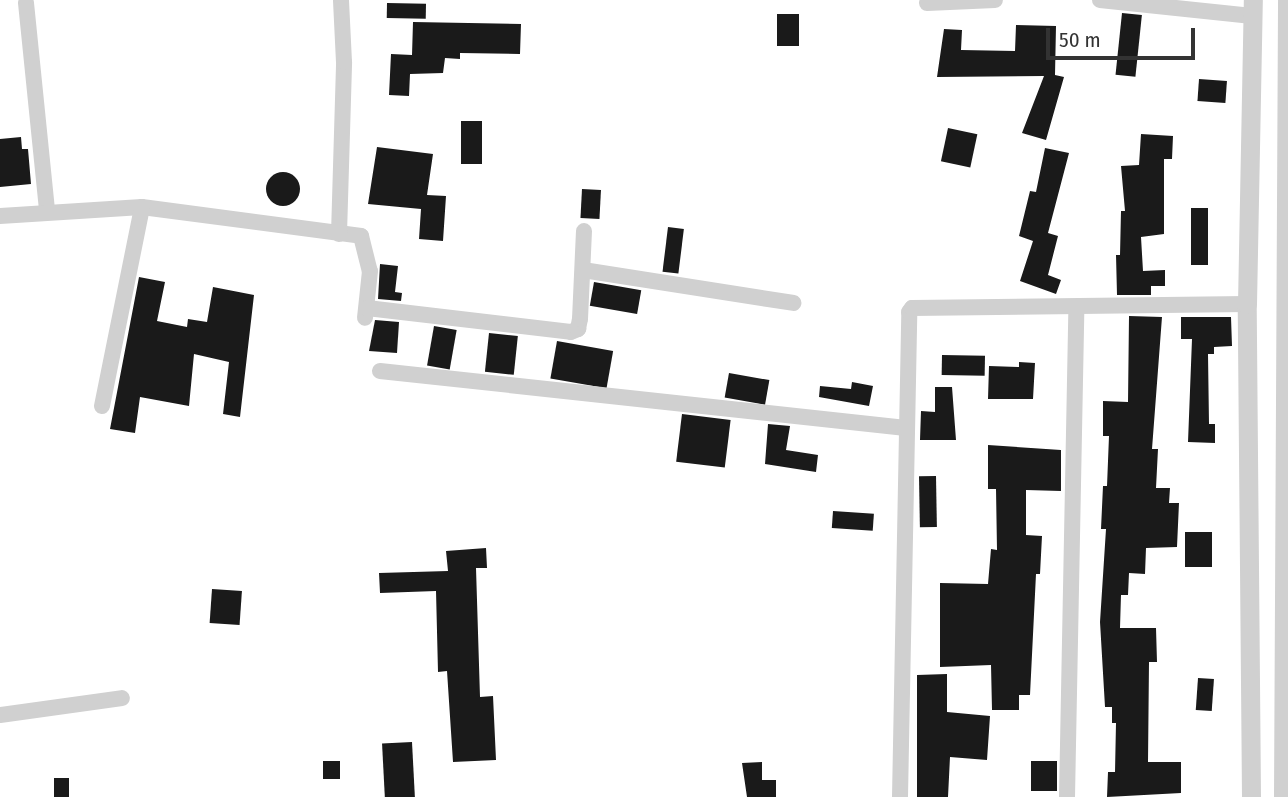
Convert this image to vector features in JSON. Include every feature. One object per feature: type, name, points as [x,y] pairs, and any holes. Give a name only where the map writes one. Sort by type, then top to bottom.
[{"type":"street","points":[[339,234],[344,62],[341,0]]},
{"type":"street","points":[[927,3],[995,0]]},
{"type":"street","points":[[1100,0],[1253,8],[1247,304],[1251,797]]},
{"type":"street","points":[[1283,797],[1287,0]]},
{"type":"street","points":[[26,4],[47,210]]},
{"type":"street","points":[[102,406],[142,207]]},
{"type":"street","points":[[0,216],[47,210],[142,207],[361,236],[370,271],[365,313],[571,332],[578,329],[580,320],[584,231]]},
{"type":"street","points":[[583,270],[793,303]]},
{"type":"street","points":[[900,797],[908,317],[912,308],[1076,309],[1247,304]]},
{"type":"street","points":[[1067,797],[1076,309]]},
{"type":"street","points":[[380,371],[906,428]]},
{"type":"street","points":[[0,715],[122,698]]},
{"type":"building","points":[[387,3],[426,4],[426,19],[387,18]]},
{"type":"building","points":[[1122,13],[1142,15],[1135,77],[1116,75]]},
{"type":"building","points":[[777,14],[799,14],[799,46],[777,46]]},
{"type":"building","points":[[413,22],[521,24],[520,54],[460,53],[460,59],[445,58],[443,73],[410,74],[409,96],[389,95],[391,54],[412,55]]},
{"type":"building","points":[[1016,25],[1056,26],[1055,75],[1064,77],[1046,140],[1022,133],[1044,76],[937,77],[944,29],[962,30],[961,50],[1015,51]]},
{"type":"building","points":[[1199,79],[1227,81],[1225,103],[1197,101]]},
{"type":"building","points":[[461,121],[482,121],[482,164],[461,164]]},
{"type":"building","points":[[948,128],[977,134],[970,167],[941,161]]},
{"type":"building","points":[[1141,134],[1173,136],[1172,159],[1164,159],[1164,234],[1141,237],[1143,271],[1165,270],[1165,286],[1151,286],[1151,295],[1117,295],[1116,255],[1120,255],[1121,211],[1125,211],[1121,166],[1139,165]]},
{"type":"building","points":[[21,137],[22,149],[28,149],[31,184],[0,187],[0,139]]},
{"type":"building","points":[[377,147],[433,154],[427,195],[446,196],[443,241],[419,239],[421,209],[368,204]]},
{"type":"building","points":[[1045,148],[1069,153],[1048,233],[1058,236],[1048,275],[1061,280],[1056,294],[1020,281],[1033,241],[1019,236],[1030,191],[1036,192]]},
{"type":"building","points":[[283,172],[295,177],[300,189],[295,201],[283,206],[271,201],[266,189],[271,177]]},
{"type":"building","points":[[582,189],[601,190],[599,219],[580,218]]},
{"type":"building","points":[[1191,208],[1208,208],[1208,265],[1191,265]]},
{"type":"building","points":[[668,227],[684,229],[678,274],[663,272]]},
{"type":"building","points":[[380,264],[398,266],[395,292],[402,293],[401,301],[378,299]]},
{"type":"building","points":[[139,277],[165,282],[157,321],[187,327],[188,319],[207,322],[213,287],[254,295],[240,417],[223,414],[229,362],[194,354],[189,406],[140,397],[135,433],[110,429]]},
{"type":"building","points":[[594,282],[641,290],[637,314],[590,306]]},
{"type":"building","points":[[1129,316],[1162,317],[1152,449],[1158,449],[1156,488],[1170,488],[1169,503],[1179,503],[1177,547],[1146,548],[1145,574],[1129,573],[1128,595],[1121,595],[1120,628],[1156,628],[1157,662],[1149,662],[1148,762],[1181,762],[1181,793],[1107,797],[1108,772],[1115,772],[1116,723],[1112,723],[1112,707],[1105,707],[1100,622],[1106,529],[1101,529],[1103,486],[1107,486],[1109,436],[1103,436],[1103,401],[1128,402]]},
{"type":"building","points":[[1181,317],[1231,317],[1232,346],[1214,347],[1214,354],[1208,354],[1209,424],[1215,424],[1215,443],[1188,442],[1192,339],[1181,339]]},
{"type":"building","points":[[375,320],[399,322],[397,353],[369,351]]},
{"type":"building","points":[[434,326],[457,330],[450,369],[427,365]]},
{"type":"building","points":[[489,333],[518,336],[514,375],[485,372]]},
{"type":"building","points":[[557,341],[613,351],[607,388],[550,378]]},
{"type":"building","points":[[942,355],[985,356],[985,376],[942,375]]},
{"type":"building","points":[[1019,362],[1035,363],[1033,399],[988,399],[989,366],[1019,367]]},
{"type":"building","points":[[729,373],[769,380],[765,405],[725,398]]},
{"type":"building","points":[[852,382],[873,386],[869,406],[819,397],[820,386],[851,389]]},
{"type":"building","points":[[935,387],[952,387],[956,440],[920,440],[921,411],[935,412]]},
{"type":"building","points":[[682,414],[731,420],[725,468],[676,462]]},
{"type":"building","points":[[768,424],[790,426],[786,450],[818,455],[816,472],[765,464]]},
{"type":"building","points":[[988,445],[1061,450],[1061,491],[1026,490],[1026,535],[1042,536],[1040,574],[1036,574],[1030,695],[1019,695],[1019,710],[992,710],[991,665],[940,667],[940,583],[988,584],[991,549],[997,550],[996,489],[988,489]]},
{"type":"building","points":[[919,476],[936,476],[937,527],[920,527]]},
{"type":"building","points":[[833,511],[874,514],[873,531],[832,528]]},
{"type":"building","points":[[1185,532],[1212,532],[1212,567],[1185,567]]},
{"type":"building","points":[[486,548],[487,568],[476,568],[480,697],[493,696],[496,760],[453,762],[447,671],[438,672],[436,591],[380,593],[379,573],[448,571],[446,551]]},
{"type":"building","points":[[212,589],[242,591],[240,625],[210,623]]},
{"type":"building","points":[[947,674],[947,712],[990,716],[987,760],[950,757],[948,797],[917,797],[917,675]]},
{"type":"building","points":[[1198,678],[1214,679],[1212,711],[1196,710]]},
{"type":"building","points":[[412,742],[415,797],[385,797],[382,744]]},
{"type":"building","points":[[323,761],[340,761],[340,779],[323,779]]},
{"type":"building","points":[[1031,761],[1057,761],[1057,791],[1031,791]]},
{"type":"building","points":[[762,762],[762,780],[776,780],[776,797],[747,797],[742,763]]},
{"type":"building","points":[[54,778],[69,778],[69,797],[54,797]]}]
